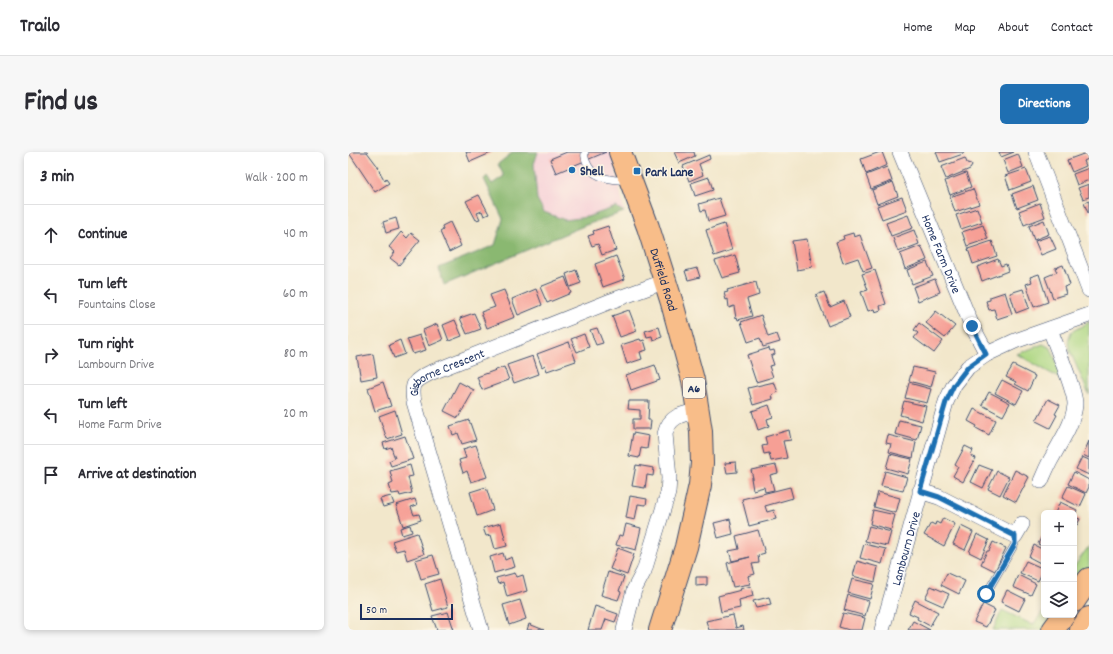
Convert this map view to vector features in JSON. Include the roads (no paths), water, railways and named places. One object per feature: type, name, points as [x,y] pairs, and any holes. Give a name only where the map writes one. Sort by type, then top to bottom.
[{"type":"highway","name":"Duffield Road","points":[[620,152],[666,281],[693,380],[701,431],[702,463],[700,485],[686,547],[660,630]]},
{"type":"highway","points":[[1077,597],[1089,579]]},
{"type":"highway","points":[[1053,630],[1062,618]]},
{"type":"highway","points":[[1082,630],[1089,618]]},
{"type":"street","name":"Home Farm Drive","points":[[900,152],[972,326],[986,354]]},
{"type":"street","points":[[1036,152],[1089,290]]},
{"type":"street","name":"Gisborne Crescent","points":[[481,630],[414,402],[412,390],[414,383],[419,378],[430,373],[611,301],[666,281]]},
{"type":"street","name":"Lambourn Drive","points":[[882,630],[946,402],[954,385],[968,367],[986,354],[1089,315]]},
{"type":"street","points":[[1041,481],[1046,453],[1064,437],[1071,420],[1075,404],[1070,385],[1050,329]]},
{"type":"street","points":[[624,630],[634,590],[644,571],[668,493],[670,478],[665,434],[666,428],[674,418],[698,411]]},
{"type":"street","points":[[920,491],[939,497],[1019,530]]},
{"type":"lane","points":[[585,152],[584,155],[588,168],[598,177],[611,180],[631,181]]},
{"type":"lane","points":[[986,594],[1015,544],[1019,530]]},
{"type":"place","name":"Shell","points":[[572,170]]},
{"type":"place","name":"Park Lane","points":[[637,171]]}]
